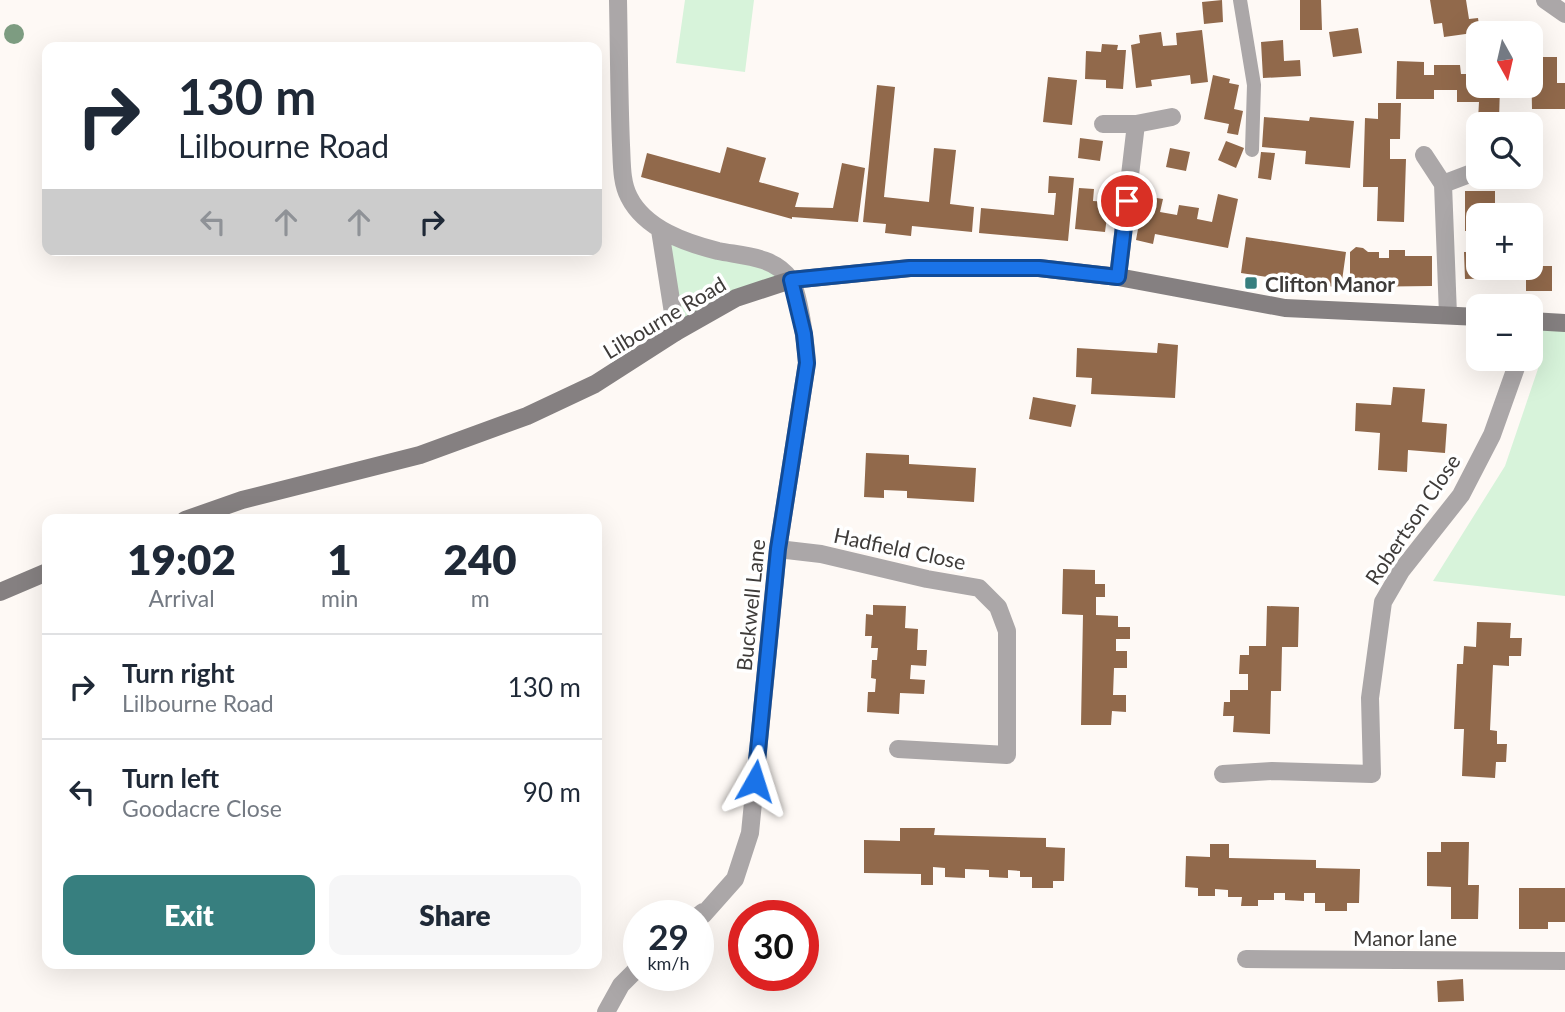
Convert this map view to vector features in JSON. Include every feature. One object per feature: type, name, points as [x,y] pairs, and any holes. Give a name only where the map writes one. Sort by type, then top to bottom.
[{"type":"street","points":[[618,0],[623,173],[628,195],[637,210],[660,230],[715,250],[770,261],[791,280]]},
{"type":"street","points":[[1545,0],[1565,15]]},
{"type":"street","points":[[1103,124],[1136,124],[1172,117]]},
{"type":"street","points":[[1118,277],[1136,124]]},
{"type":"street","points":[[1424,155],[1443,184],[1448,315]]},
{"type":"street","points":[[1443,184],[1466,175]]},
{"type":"street","points":[[660,230],[676,332]]},
{"type":"street","name":"Lilbourne Road","points":[[201,514],[242,500],[420,455],[527,416],[595,384],[676,332],[736,298],[791,280],[910,268],[1039,268],[1118,277],[1285,308],[1466,316]]},
{"type":"street","name":"Buckwell Lane","points":[[714,903],[735,879],[750,833],[778,549],[807,363],[804,334],[791,280]]},
{"type":"street","points":[[1543,323],[1565,323]]},
{"type":"street","name":"Robertson Close","points":[[1223,774],[1272,771],[1371,774],[1370,698],[1383,602],[1401,571],[1461,495],[1492,435],[1515,371]]},
{"type":"street","name":"Hadfield Close","points":[[778,549],[821,554],[927,579],[979,588],[998,607],[1007,631],[1007,755],[898,749]]},
{"type":"street","points":[[0,592],[42,574]]},
{"type":"street","name":"Manor lane","points":[[1246,959],[1565,961]]},
{"type":"street","points":[[606,1012],[623,983]]},
{"type":"lane","points":[[1240,0],[1254,85],[1252,150]]},
{"type":"green space","points":[[685,0],[754,0],[745,72],[676,63]]},
{"type":"green space","points":[[660,230],[791,280],[676,332]]},
{"type":"green space","points":[[1543,322],[1565,323],[1565,596],[1433,581],[1505,466],[1537,371],[1543,371]]},
{"type":"building","points":[[1222,0],[1223,22],[1204,24],[1202,2]]},
{"type":"building","points":[[1300,0],[1321,0],[1322,30],[1300,30]]},
{"type":"building","points":[[1430,0],[1466,0],[1469,19],[1478,18],[1478,21],[1466,21],[1466,34],[1444,37],[1442,23],[1434,24]]},
{"type":"building","points":[[1358,28],[1362,53],[1333,57],[1329,32]]},
{"type":"building","points":[[1202,30],[1208,82],[1191,84],[1190,75],[1151,80],[1152,86],[1136,88],[1131,45],[1140,43],[1139,35],[1161,32],[1163,46],[1177,45],[1176,33]]},
{"type":"building","points":[[1283,40],[1284,61],[1300,60],[1301,76],[1263,78],[1261,42]]},
{"type":"building","points":[[1102,44],[1118,45],[1117,50],[1126,50],[1123,89],[1106,88],[1106,80],[1085,79],[1086,51],[1101,52]]},
{"type":"building","points":[[1544,57],[1557,57],[1557,83],[1565,83],[1565,109],[1532,109],[1532,98],[1544,98]]},
{"type":"building","points":[[1397,61],[1424,62],[1424,75],[1434,75],[1434,65],[1460,65],[1461,74],[1466,74],[1466,98],[1500,98],[1499,112],[1478,112],[1479,102],[1457,102],[1457,90],[1434,90],[1434,99],[1396,99]]},
{"type":"building","points":[[1213,75],[1230,79],[1229,83],[1239,85],[1234,109],[1243,111],[1238,135],[1227,133],[1229,124],[1204,119]]},
{"type":"building","points":[[1048,77],[1077,80],[1072,125],[1043,122]]},
{"type":"building","points":[[877,85],[895,87],[884,197],[929,202],[934,148],[956,150],[950,204],[974,207],[972,232],[912,226],[911,236],[885,233],[886,224],[863,222]]},
{"type":"building","points":[[1378,103],[1401,103],[1400,139],[1390,139],[1390,159],[1406,159],[1404,222],[1377,221],[1378,187],[1363,187],[1365,118],[1378,119]]},
{"type":"building","points":[[1264,117],[1354,121],[1350,168],[1305,164],[1306,151],[1262,147]]},
{"type":"building","points":[[1080,138],[1103,141],[1100,161],[1078,158]]},
{"type":"building","points":[[1226,141],[1244,148],[1236,168],[1218,160]]},
{"type":"building","points":[[727,147],[766,158],[759,182],[799,193],[795,207],[833,208],[842,163],[865,168],[858,222],[792,219],[641,177],[647,153],[720,173]]},
{"type":"building","points":[[1170,148],[1190,152],[1186,171],[1166,167]]},
{"type":"building","points":[[1261,152],[1275,153],[1271,180],[1258,178]]},
{"type":"building","points":[[1049,176],[1074,178],[1068,241],[979,233],[981,208],[1054,215],[1056,193],[1048,193]]},
{"type":"building","points":[[1079,188],[1094,189],[1093,201],[1109,202],[1105,232],[1075,229]]},
{"type":"building","points":[[1465,191],[1495,191],[1495,203],[1466,203],[1465,231]]},
{"type":"building","points":[[1218,194],[1238,199],[1228,248],[1155,234],[1153,244],[1136,240],[1144,196],[1163,199],[1160,212],[1177,215],[1179,205],[1199,208],[1197,219],[1212,222]]},
{"type":"building","points":[[1246,237],[1346,252],[1341,288],[1241,273]]},
{"type":"building","points":[[1356,247],[1368,252],[1379,252],[1379,258],[1389,258],[1389,250],[1405,250],[1405,256],[1432,256],[1432,286],[1350,287],[1350,252]]},
{"type":"building","points":[[1464,252],[1466,252],[1466,279]]},
{"type":"building","points":[[1543,266],[1552,266],[1552,291],[1526,291],[1526,280],[1543,280]]},
{"type":"building","points":[[1158,343],[1178,345],[1175,398],[1091,394],[1092,378],[1076,377],[1077,348],[1157,353]]},
{"type":"building","points":[[1393,387],[1425,389],[1422,422],[1447,424],[1445,453],[1408,450],[1407,472],[1378,470],[1380,433],[1355,431],[1356,403],[1391,405]]},
{"type":"building","points":[[1033,397],[1076,405],[1071,427],[1029,419]]},
{"type":"building","points":[[866,453],[909,455],[909,464],[976,468],[974,502],[907,498],[907,491],[884,490],[884,498],[864,497]]},
{"type":"building","points":[[1063,569],[1095,570],[1095,584],[1105,584],[1105,597],[1096,597],[1096,615],[1118,616],[1118,627],[1130,627],[1130,639],[1116,639],[1116,651],[1127,651],[1127,668],[1114,668],[1113,695],[1126,695],[1126,712],[1112,711],[1111,725],[1081,725],[1083,615],[1062,614]]},
{"type":"building","points":[[873,605],[906,606],[905,628],[918,629],[917,650],[927,650],[926,666],[911,665],[910,679],[925,680],[924,694],[900,693],[899,714],[867,712],[868,692],[875,692],[876,679],[871,678],[872,660],[877,660],[878,648],[871,648],[872,636],[865,636],[866,614],[873,615]]},
{"type":"building","points":[[1267,606],[1299,607],[1298,647],[1282,647],[1281,691],[1271,691],[1270,734],[1233,732],[1234,716],[1223,716],[1224,702],[1230,702],[1230,690],[1248,690],[1248,674],[1239,674],[1240,655],[1249,655],[1249,646],[1266,646]]},
{"type":"building","points":[[1477,622],[1511,623],[1510,638],[1522,638],[1521,656],[1509,656],[1509,666],[1493,665],[1490,730],[1497,731],[1497,744],[1507,744],[1506,762],[1496,762],[1495,778],[1462,776],[1464,729],[1454,729],[1457,664],[1463,664],[1464,646],[1476,647]]},
{"type":"building","points":[[900,828],[935,828],[934,835],[1046,838],[1046,847],[1065,848],[1064,881],[1053,881],[1053,888],[1032,888],[1032,877],[1020,877],[1020,871],[1008,870],[1008,878],[989,877],[989,870],[965,869],[965,878],[945,877],[945,868],[933,867],[933,885],[921,885],[921,874],[864,873],[864,840],[900,841]]},
{"type":"building","points":[[1441,842],[1469,842],[1468,885],[1479,885],[1478,919],[1451,919],[1451,887],[1427,886],[1427,852],[1441,852]]},
{"type":"building","points":[[1210,844],[1229,844],[1229,858],[1316,860],[1316,868],[1360,869],[1359,903],[1347,903],[1347,911],[1325,911],[1325,903],[1315,903],[1315,893],[1304,893],[1304,901],[1285,900],[1285,893],[1274,893],[1274,900],[1258,900],[1258,906],[1241,906],[1242,897],[1228,897],[1228,890],[1215,889],[1215,896],[1198,896],[1198,888],[1185,887],[1186,856],[1210,857]]},
{"type":"building","points":[[1519,888],[1565,888],[1565,922],[1548,922],[1548,929],[1519,929]]},
{"type":"building","points":[[1463,979],[1464,1001],[1438,1002],[1437,981]]},
{"type":"place","name":"Clifton Manor","points":[[1251,283]]},
{"type":"route","points":[[755,781],[778,549],[807,363],[804,334],[791,280],[910,268],[1039,268],[1118,277],[1127,201]]}]
